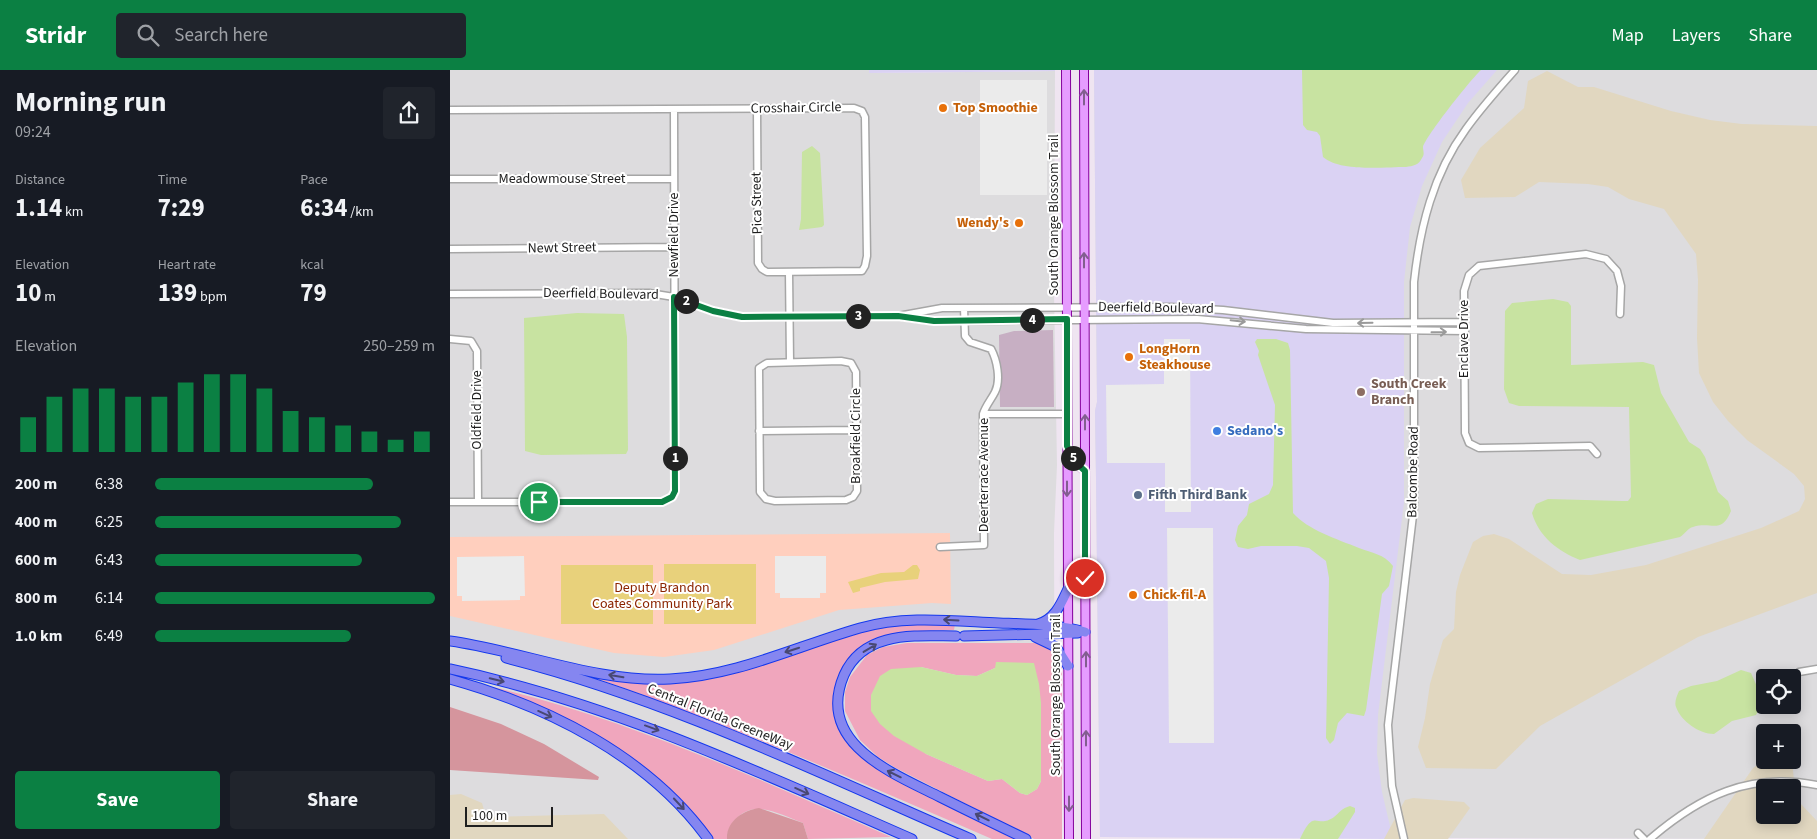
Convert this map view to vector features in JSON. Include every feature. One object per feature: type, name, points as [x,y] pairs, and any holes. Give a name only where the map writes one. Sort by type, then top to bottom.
[{"type":"highway","points":[[1036,624],[1044,622],[1055,613],[1068,589]]},
{"type":"highway","points":[[450,643],[600,674],[626,678],[670,679],[732,669],[861,628],[889,622],[941,620],[1036,624],[1085,632]]},
{"type":"highway","points":[[1026,839],[884,769],[852,741],[841,721],[838,697],[841,683],[850,664],[859,654],[878,642],[892,638],[1028,635],[1068,630]]},
{"type":"highway","points":[[1028,635],[1044,639],[1056,647],[1068,666]]},
{"type":"highway","name":"Central Florida GreeneWay","points":[[450,643],[554,671],[660,706],[735,736],[971,839]]},
{"type":"highway","points":[[450,668],[547,693],[659,731],[912,839]]},
{"type":"highway","points":[[450,679],[504,697],[545,714],[576,729],[606,747],[658,784],[678,803],[708,839]]},
{"type":"main road","name":"South Orange Blossom Trail","points":[[1066,70],[1069,839]]},
{"type":"main road","points":[[1075,70],[1084,74],[1086,839]]},
{"type":"main road","points":[[1067,446],[1074,461],[1085,471]]},
{"type":"street","name":"Balcombe Road","points":[[1404,839],[1392,786],[1388,725],[1414,507],[1414,282],[1418,250],[1429,201],[1444,165],[1465,130],[1514,70]]},
{"type":"street","name":"Crosshair Circle","points":[[450,110],[854,108],[862,111],[865,117],[865,266],[862,270],[855,272],[788,272]]},
{"type":"street","name":"Newfield Drive","points":[[450,502],[662,502],[672,497],[675,491],[674,109]]},
{"type":"street","name":"Pica Street","points":[[757,109],[758,263],[767,272],[788,272]]},
{"type":"street","name":"Meadowmouse Street","points":[[450,179],[674,179]]},
{"type":"street","name":"Newt Street","points":[[450,249],[674,247]]},
{"type":"street","name":"Enclave Drive","points":[[1597,454],[1590,446],[1479,448],[1469,444],[1465,433],[1464,292],[1469,275],[1479,266],[1586,254],[1606,259],[1617,271],[1621,286],[1620,314]]},
{"type":"street","points":[[788,272],[790,362]]},
{"type":"street","name":"Deerfield Boulevard","points":[[450,294],[649,293],[674,297],[713,311],[742,317],[898,316],[934,321],[1197,319],[1306,330],[1465,332]]},
{"type":"street","name":"Deerfield Boulevard","points":[[898,316],[942,308],[1197,307],[1333,323],[1464,322]]},
{"type":"street","points":[[1197,307],[1197,319]]},
{"type":"street","name":"Deerterrace Avenue","points":[[940,547],[984,545],[983,414],[986,404],[996,391],[998,362],[992,349],[970,342],[965,336],[964,308]]},
{"type":"street","name":"Oldfield Drive","points":[[450,339],[471,341],[477,351],[478,502]]},
{"type":"street","name":"Broakfield Circle","points":[[790,362],[851,363],[856,372],[857,491],[853,497],[846,500],[775,501],[766,499],[760,492],[759,368],[767,363],[790,362]]},
{"type":"street","points":[[983,414],[1067,414]]},
{"type":"street","points":[[759,431],[856,430]]},
{"type":"street","points":[[1801,672],[1817,669]]},
{"type":"street","points":[[1650,839],[1677,816],[1700,802],[1731,788],[1772,782],[1797,781],[1817,785]]},
{"type":"street","points":[[1638,833],[1644,839]]},
{"type":"shaded area","points":[[450,70],[869,70],[869,73],[1055,71],[1054,292],[1057,465],[1054,533],[1055,839],[450,839]]},
{"type":"shaded area","points":[[869,70],[1055,70],[1055,71],[869,73]]},
{"type":"shaded area","points":[[1094,70],[1817,70],[1817,839],[1100,837],[1095,411],[1097,402]]},
{"type":"shaded area","points":[[1094,70],[1497,70],[1468,103],[1442,142],[1422,186],[1410,227],[1404,282],[1404,502],[1378,715],[1377,754],[1382,792],[1393,839],[1100,837],[1095,411],[1097,402]]},
{"type":"shaded area","points":[[1302,70],[1481,70],[1459,95],[1432,132],[1423,147],[1423,155],[1417,164],[1406,167],[1375,168],[1340,165],[1323,157],[1320,136],[1317,132],[1307,130],[1303,125]]},
{"type":"shaded area","points":[[1547,71],[1578,87],[1594,87],[1671,111],[1710,120],[1742,124],[1817,126],[1817,593],[1698,637],[1540,726],[1496,769],[1426,768],[1418,747],[1430,684],[1443,640],[1454,629],[1456,592],[1460,575],[1473,542],[1483,536],[1494,534],[1509,539],[1562,574],[1591,575],[1646,565],[1761,528],[1799,511],[1805,499],[1804,486],[1794,474],[1747,440],[1713,402],[1699,373],[1696,254],[1664,209],[1629,199],[1608,187],[1588,184],[1539,182],[1515,197],[1465,198],[1461,180],[1480,148],[1524,108],[1528,81]]},
{"type":"shaded area","points":[[980,80],[1047,80],[1047,195],[980,195]]},
{"type":"shaded area","points":[[812,146],[820,153],[824,225],[822,227],[799,230],[801,219],[802,152]]},
{"type":"shaded area","points":[[1553,299],[1568,302],[1571,306],[1571,365],[1643,362],[1654,365],[1661,393],[1689,442],[1700,449],[1705,457],[1718,492],[1728,501],[1731,511],[1724,523],[1715,526],[1693,527],[1680,537],[1580,560],[1557,548],[1544,536],[1535,522],[1532,513],[1536,504],[1548,499],[1628,501],[1631,497],[1629,407],[1519,406],[1509,403],[1504,389],[1505,311],[1512,303]]},
{"type":"shaded area","points":[[577,313],[624,314],[627,337],[628,450],[626,454],[541,455],[525,451],[524,318]]},
{"type":"shaded area","points":[[1053,330],[1054,407],[1000,407],[999,335],[1014,331]]},
{"type":"shaded area","points":[[1164,339],[1190,339],[1191,512],[1165,512],[1165,463],[1107,463],[1106,385],[1164,384]]},
{"type":"shaded area","points":[[1257,339],[1276,339],[1288,343],[1290,350],[1293,513],[1315,529],[1382,556],[1393,566],[1389,586],[1382,594],[1364,716],[1347,713],[1338,723],[1334,740],[1330,744],[1326,738],[1329,578],[1326,561],[1309,548],[1261,546],[1248,549],[1238,547],[1235,540],[1238,526],[1247,515],[1249,504],[1269,494],[1273,485],[1275,405],[1258,355],[1259,351],[1255,342]]},
{"type":"shaded area","points":[[1167,528],[1213,528],[1214,743],[1169,743]]},
{"type":"shaded area","points":[[524,556],[525,596],[520,596],[520,600],[462,601],[462,596],[457,596],[457,557]]},
{"type":"shaded area","points":[[775,556],[826,556],[826,593],[820,593],[820,598],[780,598],[780,593],[775,593]]},
{"type":"shaded area","points":[[664,564],[756,564],[756,624],[664,624]]},
{"type":"shaded area","points":[[561,565],[653,565],[653,624],[561,624]]},
{"type":"shaded area","points":[[913,565],[917,565],[920,570],[918,579],[885,582],[860,588],[860,591],[853,593],[848,582],[881,573],[904,572]]},
{"type":"shaded area","points":[[890,624],[955,624],[954,630],[905,632],[889,635],[861,647],[850,658],[841,673],[834,698],[836,720],[845,739],[860,756],[900,783],[1018,839],[992,839],[737,731],[581,673],[674,681]]},
{"type":"shaded area","points":[[907,643],[1038,643],[1051,648],[1057,654],[1062,666],[1062,839],[1034,839],[894,767],[878,757],[860,740],[845,711],[845,692],[850,677],[867,655],[883,647]],"holes":[[[921,667],[956,675],[977,676],[995,668],[1041,703],[1041,781],[1037,789],[1027,795],[1020,793],[1002,779],[988,781],[924,752]]]},
{"type":"shaded area","points":[[996,662],[1034,663],[1039,684],[1041,703],[1041,781],[1037,789],[1027,795],[1020,793],[1002,779],[988,781],[926,754],[894,736],[880,724],[871,711],[871,695],[880,676],[891,669],[921,667],[956,675],[977,676],[995,668]]},
{"type":"shaded area","points":[[1741,670],[1751,673],[1756,684],[1756,714],[1732,721],[1714,734],[1702,732],[1686,722],[1678,712],[1675,705],[1676,699],[1679,691],[1691,686],[1717,681]]},
{"type":"shaded area","points":[[493,687],[595,716],[645,734],[744,773],[891,837],[808,839],[803,823],[769,810],[760,809],[744,812],[737,818],[730,828],[727,839],[712,839],[624,755],[493,690]]},
{"type":"shaded area","points":[[450,707],[501,724],[544,744],[599,777],[598,780],[450,770]]},
{"type":"shaded area","points":[[1756,766],[1756,769],[1793,769],[1794,779],[1756,779],[1756,824],[1801,824],[1801,804],[1817,821],[1817,839],[1704,839]]},
{"type":"shaded area","points":[[461,794],[482,803],[486,817],[604,814],[628,839],[450,839],[450,795]]},
{"type":"shaded area","points":[[1413,798],[1464,802],[1470,808],[1448,839],[1384,839],[1405,800]]},
{"type":"shaded area","points":[[1350,806],[1355,808],[1355,812],[1338,839],[1300,839],[1309,823],[1328,820]]},
{"type":"shaded area","points":[[759,808],[803,823],[808,839],[727,839],[729,827],[737,818],[748,811]]},
{"type":"green space","name":"Deputy Brandon Coates Community Park","points":[[950,533],[951,604],[932,603],[839,610],[714,650],[664,657],[614,653],[450,616],[450,537]]},
{"type":"place","name":"Top Smoothie","points":[[943,108]]},
{"type":"place","name":"Wendy's","points":[[1019,223]]},
{"type":"place","name":"LongHorn Steakhouse","points":[[1129,357]]},
{"type":"place","name":"South Creek Branch","points":[[1361,392]]},
{"type":"place","name":"Sedano's","points":[[1217,431]]},
{"type":"place","name":"Fifth Third Bank","points":[[1138,495]]},
{"type":"place","name":"Chick-fil-A","points":[[1133,595]]},
{"type":"route","points":[[539,502],[662,502],[668,501],[672,497],[675,491],[674,297],[713,311],[742,317],[898,316],[934,321],[1067,319],[1067,446],[1074,461],[1085,471],[1085,578]]}]
